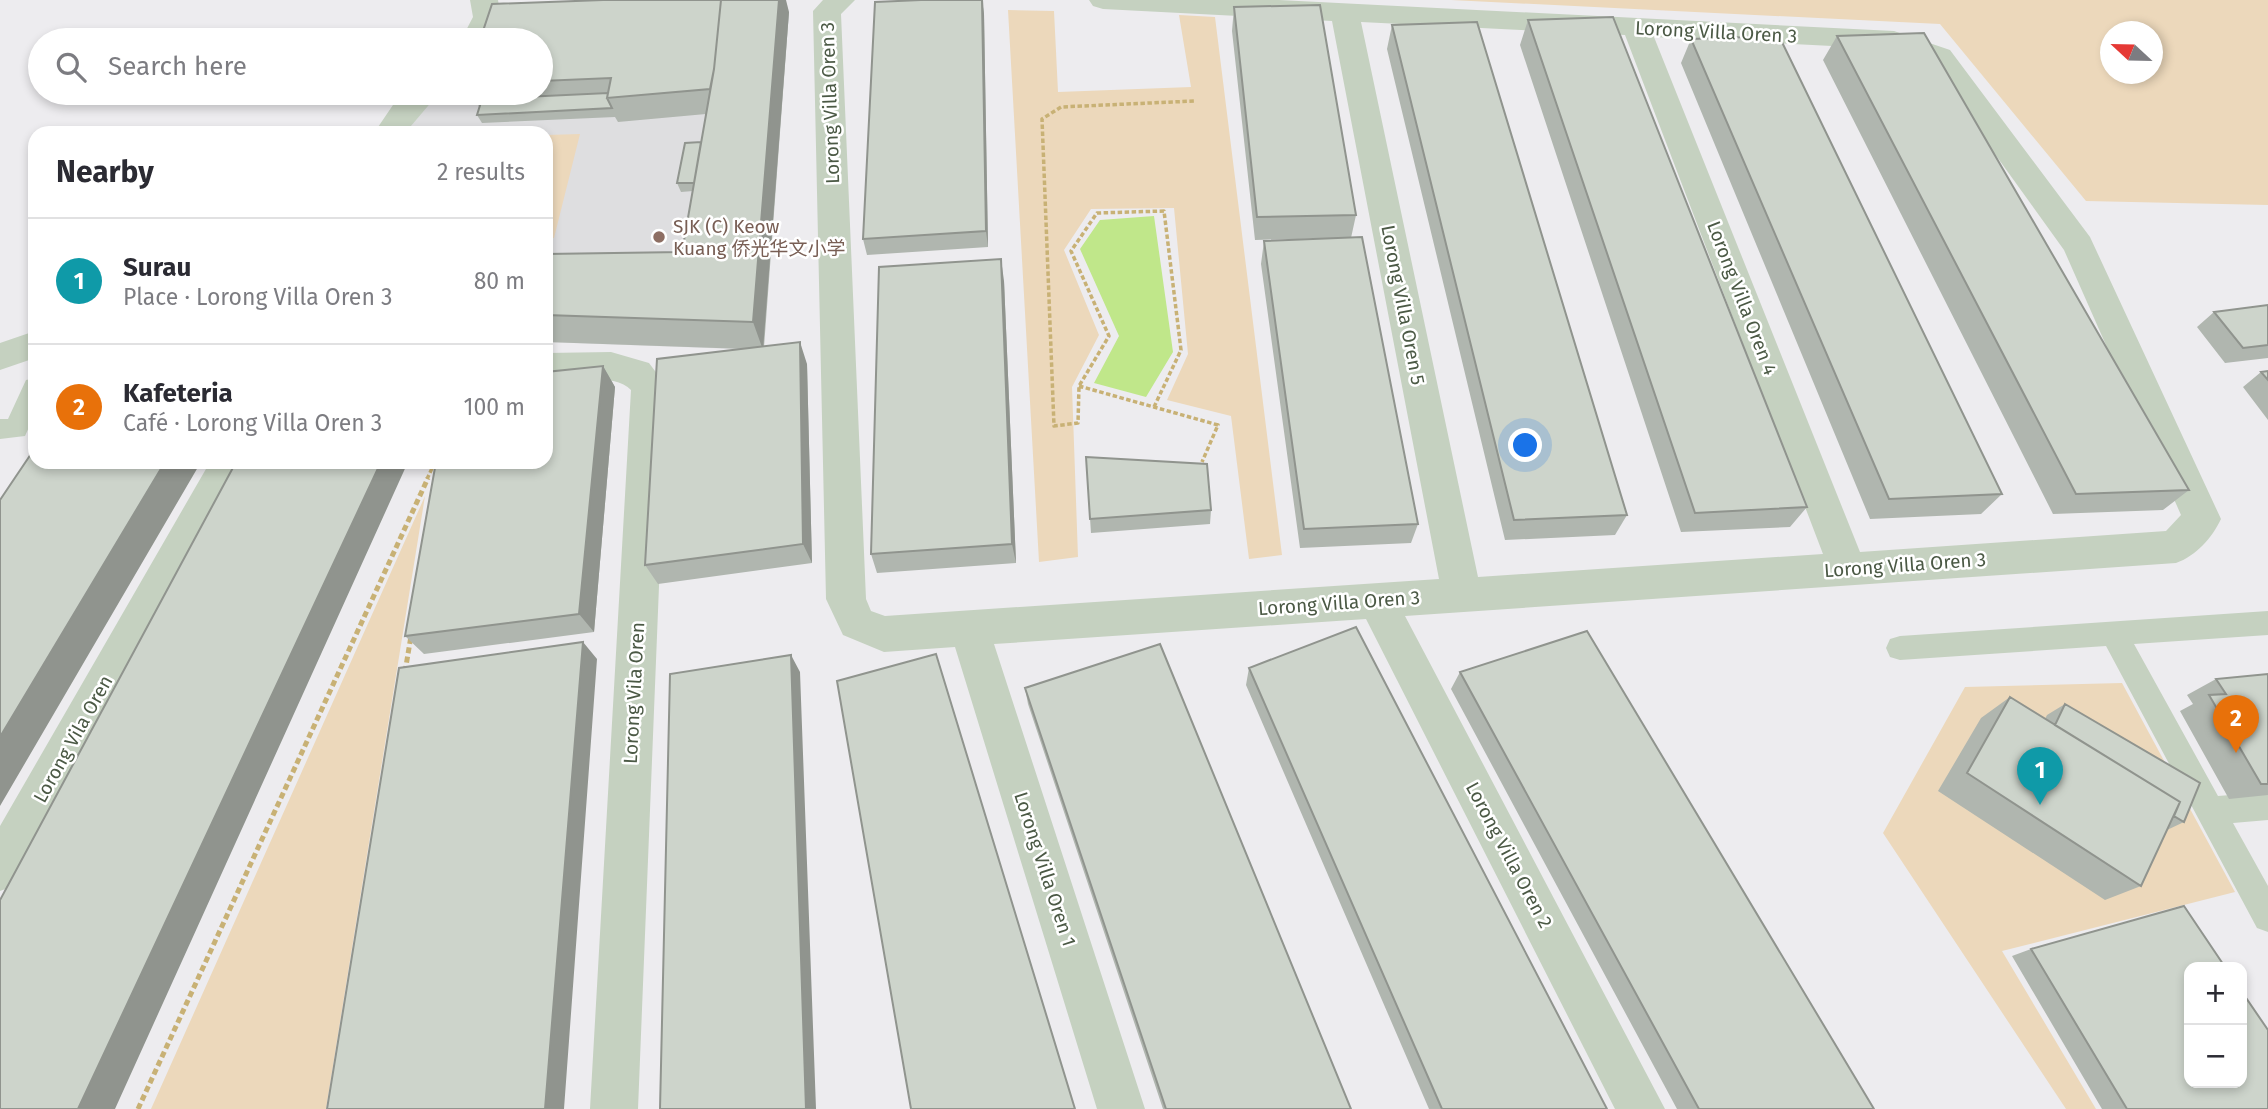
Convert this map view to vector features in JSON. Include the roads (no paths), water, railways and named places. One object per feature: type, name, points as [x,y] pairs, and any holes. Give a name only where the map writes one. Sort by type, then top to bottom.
[{"type":"street","name":"Lorong Villa Oren 3","points":[[841,0],[827,11],[846,599],[857,623],[884,634],[2176,547],[2202,519],[2078,245],[1940,57],[1895,40],[1103,0]]},
{"type":"street","name":"Lorong Villa Oren 5","points":[[1345,14],[1462,595]]},
{"type":"street","name":"Lorong Villa Oren 4","points":[[1636,28],[1848,569]]},
{"type":"street","points":[[394,126],[410,105]]},
{"type":"street","points":[[0,357],[28,347]]},
{"type":"street","name":"Lorong Vila Oren","points":[[553,367],[611,366],[637,373],[649,387],[614,1109]]},
{"type":"street","name":"Lorong Vila Oren","points":[[0,869],[225,469]]},
{"type":"street","name":"Lorong Villa Oren 2","points":[[1377,601],[1641,1109]]},
{"type":"street","name":"Lorong Villa Oren 1","points":[[969,628],[1121,1109]]},
{"type":"lane","points":[[0,429],[16,429],[28,402]]},
{"type":"lane","points":[[1900,648],[2268,623]]},
{"type":"lane","points":[[2114,634],[2268,917]]},
{"type":"lane","points":[[2210,811],[2268,806]]},
{"type":"place","name":"SJK (C) Keow Kuang 侨光华文小学","points":[[659,237]]},
{"type":"place","name":"Kafeteria","points":[[2236,753]]},
{"type":"place","name":"Surau","points":[[2040,805]]}]
